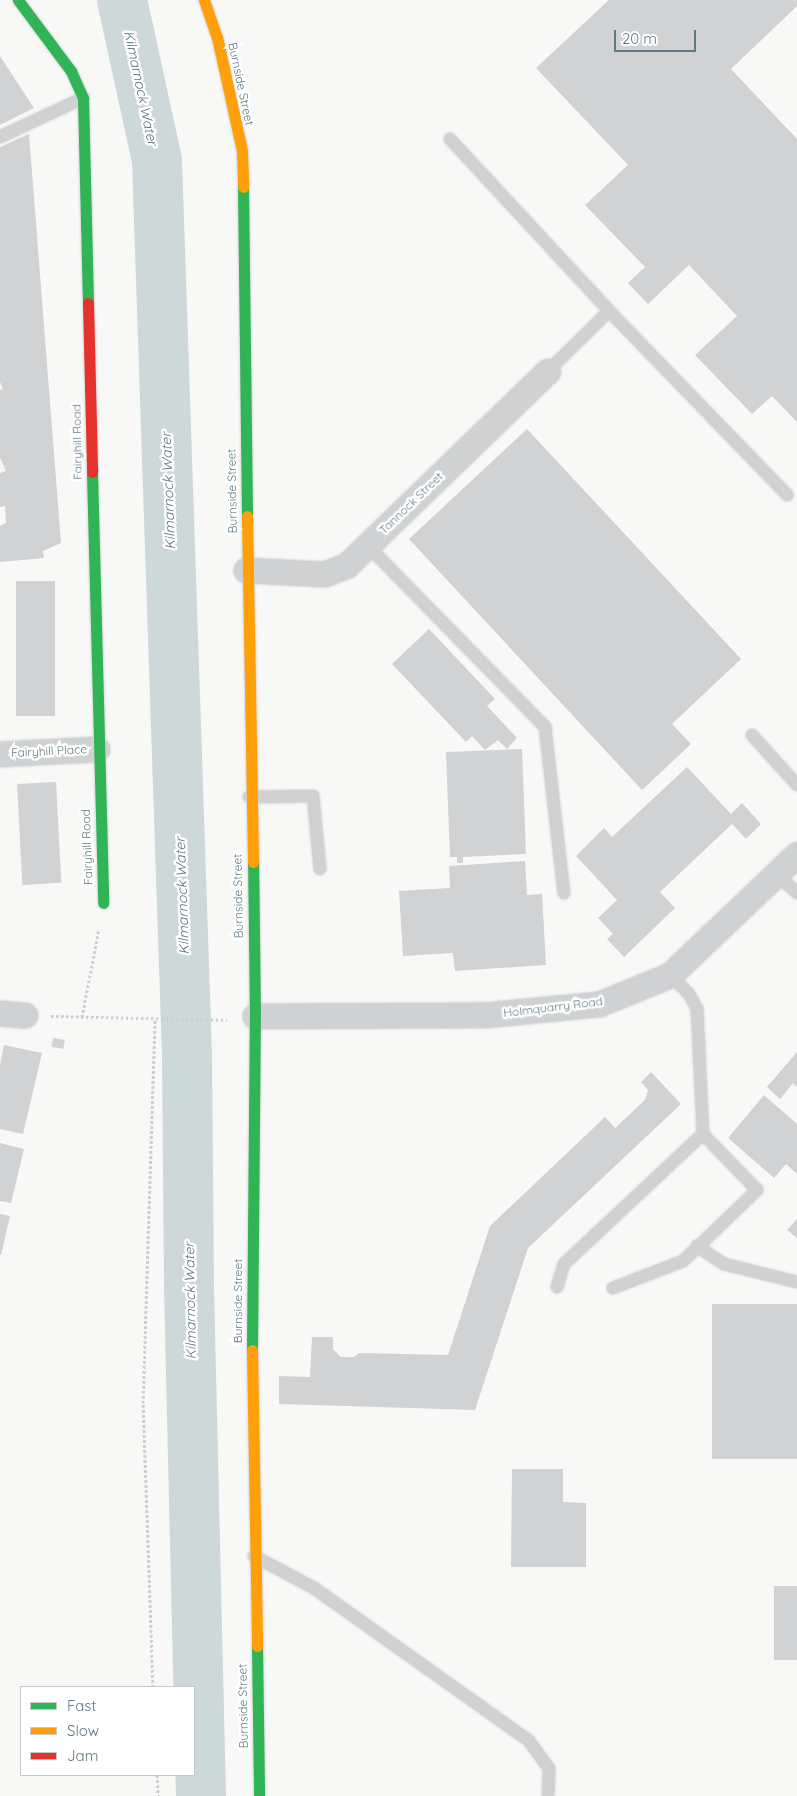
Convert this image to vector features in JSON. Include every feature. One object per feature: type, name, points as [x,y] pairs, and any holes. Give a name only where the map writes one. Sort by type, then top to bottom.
[{"type":"street","name":"Fairyhill Road","points":[[18,0],[71,72],[83,98],[97,749],[103,903]]},
{"type":"street","name":"Burnside Street","points":[[204,0],[217,37],[242,152],[249,797],[246,1018],[258,1796]]},
{"type":"street","name":"Tannock Street","points":[[246,570],[324,574],[347,564],[548,371]]},
{"type":"street","name":"Fairyhill Place","points":[[0,754],[97,749]]},
{"type":"street","name":"Holmquarry Road","points":[[246,1018],[484,1015],[599,1004],[670,975],[797,854]]},
{"type":"street","points":[[0,1013],[25,1015]]},
{"type":"lane","points":[[0,137],[83,98]]},
{"type":"lane","points":[[450,139],[609,311],[787,495]]},
{"type":"lane","points":[[548,371],[609,311]]},
{"type":"lane","points":[[367,545],[544,727],[564,892]]},
{"type":"lane","points":[[752,736],[797,784]]},
{"type":"lane","points":[[249,797],[313,796],[320,869]]},
{"type":"lane","points":[[775,873],[797,893]]},
{"type":"lane","points":[[613,1288],[683,1261],[757,1190],[703,1134],[697,1009],[689,994],[670,975]]},
{"type":"lane","points":[[557,1287],[564,1264],[703,1134]]},
{"type":"lane","points":[[697,1246],[724,1264],[797,1282]]},
{"type":"lane","points":[[254,1556],[314,1588],[529,1741],[549,1769],[548,1796]]},
{"type":"path","points":[[82,1017],[103,903]]},
{"type":"path","points":[[25,1015],[155,1019],[246,1018]]},
{"type":"path","points":[[152,1686],[143,1403],[155,1019]]},
{"type":"path","points":[[157,1776],[158,1796]]},
{"type":"building","points":[[609,0],[797,0],[797,6],[731,69],[797,139],[797,422],[772,396],[752,414],[695,355],[737,316],[689,265],[648,304],[628,283],[645,267],[585,205],[628,165],[536,68]]},
{"type":"building","points":[[0,56],[34,108],[0,125]]},
{"type":"building","points":[[29,134],[61,543],[43,551],[44,558],[0,562],[0,526],[6,523],[5,506],[0,507],[0,473],[6,471],[0,458],[0,390],[3,389],[0,382],[0,147]]},
{"type":"building","points":[[527,429],[741,659],[672,724],[691,744],[642,790],[409,539]]},
{"type":"building","points":[[16,581],[55,581],[55,716],[16,716]]},
{"type":"building","points":[[429,629],[495,699],[487,706],[517,738],[507,749],[498,740],[485,750],[472,736],[466,742],[392,664]]},
{"type":"building","points":[[522,749],[526,854],[463,857],[463,863],[457,863],[457,857],[450,857],[446,752]]},
{"type":"building","points":[[687,767],[731,814],[742,803],[761,824],[746,839],[732,824],[660,892],[675,908],[624,957],[607,939],[613,934],[598,918],[617,900],[576,856],[604,828],[612,837]]},
{"type":"building","points":[[56,782],[61,883],[22,885],[17,784]]},
{"type":"building","points":[[525,861],[527,895],[542,894],[546,965],[455,971],[453,953],[403,956],[399,891],[450,888],[449,866]]},
{"type":"building","points":[[53,1038],[65,1040],[63,1049],[52,1047]]},
{"type":"building","points":[[4,1045],[42,1053],[23,1134],[0,1129],[0,1065]]},
{"type":"building","points":[[797,1052],[797,1087],[793,1083],[780,1099],[767,1087]]},
{"type":"building","points":[[651,1072],[681,1104],[528,1248],[475,1410],[279,1404],[279,1376],[310,1377],[312,1337],[333,1337],[333,1349],[341,1357],[354,1357],[359,1353],[448,1355],[490,1226],[605,1117],[615,1128],[645,1100],[648,1090],[641,1082]]},
{"type":"building","points":[[764,1095],[797,1124],[797,1174],[786,1164],[774,1178],[728,1138]]},
{"type":"building","points":[[0,1143],[24,1149],[11,1203],[0,1201]]},
{"type":"building","points":[[0,1214],[10,1216],[1,1255],[0,1255]]},
{"type":"building","points":[[797,1219],[797,1238],[787,1230]]},
{"type":"building","points":[[712,1304],[797,1304],[797,1459],[712,1459]]},
{"type":"building","points":[[512,1469],[563,1469],[563,1502],[586,1503],[586,1567],[511,1567]]},
{"type":"building","points":[[774,1586],[797,1586],[797,1660],[774,1660]]},
{"type":"waterway","name":"Kilmarnock Water","points":[[122,0],[157,160],[187,1055],[189,1288],[201,1796]]},
{"type":"traffic: fast","points":[[18,0],[71,71],[83,98],[88,303]]},
{"type":"traffic: fast","points":[[243,187],[247,516]]},
{"type":"traffic: fast","points":[[92,472],[103,903]]},
{"type":"traffic: fast","points":[[252,1350],[255,1016],[253,862]]},
{"type":"traffic: fast","points":[[257,1646],[259,1796]]},
{"type":"traffic: slow","points":[[204,0],[217,37],[242,151],[243,187]]},
{"type":"traffic: slow","points":[[247,516],[253,862]]},
{"type":"traffic: slow","points":[[252,1350],[257,1646]]},
{"type":"traffic: jam","points":[[88,303],[92,472]]}]
